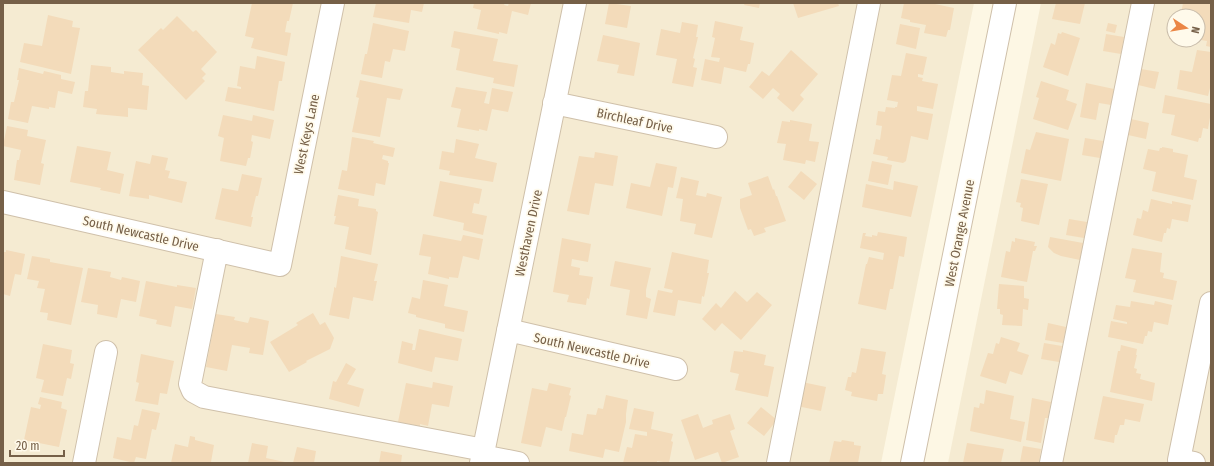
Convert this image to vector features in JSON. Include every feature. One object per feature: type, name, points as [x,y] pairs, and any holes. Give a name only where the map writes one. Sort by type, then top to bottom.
[{"type":"street","name":"West Keys Lane","points":[[280,265],[333,3]]},
{"type":"street","name":"Westhaven Drive","points":[[482,456],[575,3]]},
{"type":"street","points":[[778,463],[869,3]]},
{"type":"street","name":"West Orange Avenue","points":[[912,463],[1005,3]]},
{"type":"street","points":[[1051,463],[1142,3]]},
{"type":"street","name":"Birchleaf Drive","points":[[554,103],[716,137]]},
{"type":"street","name":"South Newcastle Drive","points":[[3,202],[280,265]]},
{"type":"street","points":[[217,250],[190,384],[193,392],[204,397],[518,463]]},
{"type":"street","points":[[1186,462],[1211,303]]},
{"type":"street","name":"South Newcastle Drive","points":[[508,330],[676,369]]},
{"type":"street","points":[[84,463],[106,352]]},
{"type":"shaded area","points":[[3,3],[974,3],[881,463],[3,463]]},
{"type":"shaded area","points":[[1041,3],[1211,3],[1211,463],[948,463]]},
{"type":"building","points":[[252,3],[293,3],[285,32],[291,33],[287,56],[251,48],[254,38],[245,36]]},
{"type":"building","points":[[376,3],[424,3],[422,12],[411,10],[409,23],[373,17]]},
{"type":"building","points":[[474,3],[505,3],[504,5],[508,6],[509,3],[531,3],[528,15],[512,11],[507,34],[499,32],[499,34],[477,29],[481,10],[473,8]]},
{"type":"building","points":[[609,3],[631,6],[627,28],[605,24]]},
{"type":"building","points":[[745,3],[760,3],[759,8],[744,5]]},
{"type":"building","points":[[793,3],[838,3],[839,6],[798,18]]},
{"type":"building","points":[[904,3],[935,3],[954,8],[950,30],[948,30],[946,37],[924,33],[926,25],[910,22],[910,20],[901,18]]},
{"type":"building","points":[[1056,3],[1085,3],[1080,24],[1052,19]]},
{"type":"building","points":[[1183,3],[1211,3],[1211,47],[1206,46],[1206,8],[1182,8]]},
{"type":"building","points":[[48,15],[73,21],[72,27],[80,28],[71,74],[20,62],[24,43],[42,46]]},
{"type":"building","points":[[177,16],[193,32],[196,30],[217,52],[201,69],[206,74],[202,78],[205,81],[186,100],[138,50],[161,28],[163,30]]},
{"type":"building","points":[[715,21],[743,27],[740,40],[754,43],[750,64],[748,64],[746,72],[724,67],[721,84],[701,80],[705,59],[719,62],[720,58],[711,57],[715,38],[712,37]]},
{"type":"building","points":[[682,22],[698,25],[696,37],[698,37],[693,58],[695,59],[693,67],[697,68],[693,87],[672,83],[677,59],[656,55],[661,29],[680,33]]},
{"type":"building","points":[[373,23],[409,31],[405,51],[393,49],[390,62],[385,61],[382,78],[361,74],[365,54],[367,54]]},
{"type":"building","points":[[1108,23],[1117,25],[1115,33],[1106,31]]},
{"type":"building","points":[[900,24],[920,28],[916,49],[896,44]]},
{"type":"building","points":[[454,31],[498,39],[493,61],[518,65],[514,87],[493,83],[494,78],[456,70],[460,49],[451,47]]},
{"type":"building","points":[[1062,32],[1080,38],[1068,76],[1043,67],[1051,43],[1055,45],[1058,33],[1061,34]]},
{"type":"building","points":[[1106,34],[1124,37],[1121,54],[1103,51]]},
{"type":"building","points":[[603,35],[640,43],[634,76],[617,73],[619,65],[597,61]]},
{"type":"building","points":[[791,50],[818,74],[800,95],[804,99],[793,112],[777,98],[780,94],[773,88],[763,99],[749,87],[762,71],[769,76]]},
{"type":"building","points":[[1197,50],[1211,52],[1211,89],[1210,88],[1208,96],[1177,89],[1180,70],[1192,72]]},
{"type":"building","points":[[906,53],[927,57],[923,75],[918,74],[918,77],[923,78],[922,81],[938,84],[933,109],[917,106],[917,111],[933,114],[928,140],[911,136],[906,161],[903,163],[887,160],[888,157],[873,154],[876,139],[880,140],[882,126],[876,125],[878,111],[885,112],[886,107],[897,107],[898,102],[887,100],[892,75],[901,76]]},
{"type":"building","points":[[257,56],[285,62],[282,81],[279,81],[274,111],[225,101],[228,87],[241,89],[241,87],[237,86],[240,66],[255,69]]},
{"type":"building","points":[[91,65],[111,67],[111,72],[124,74],[124,71],[143,73],[142,85],[149,86],[147,110],[128,108],[128,117],[96,114],[97,109],[83,107],[85,91],[88,91]]},
{"type":"building","points":[[19,68],[43,74],[44,71],[61,75],[61,79],[75,82],[72,94],[58,91],[55,108],[49,107],[49,109],[32,106],[28,123],[8,119],[11,102],[14,102],[19,80],[17,80]]},
{"type":"building","points":[[1141,69],[1159,72],[1155,89],[1138,85]]},
{"type":"building","points":[[360,80],[403,89],[400,100],[387,98],[380,137],[352,132],[359,98],[356,97]]},
{"type":"building","points":[[1041,81],[1069,90],[1066,100],[1077,104],[1068,130],[1033,119],[1039,98],[1036,97]]},
{"type":"building","points":[[1086,83],[1114,89],[1111,105],[1099,103],[1096,120],[1080,117]]},
{"type":"building","points":[[456,87],[487,92],[484,103],[489,104],[492,88],[513,92],[508,112],[492,109],[487,131],[457,127],[461,109],[451,107]]},
{"type":"building","points":[[1165,95],[1211,104],[1208,129],[1203,128],[1201,138],[1199,138],[1198,142],[1171,135],[1175,115],[1162,113]]},
{"type":"building","points":[[223,115],[252,121],[253,115],[274,120],[270,139],[252,135],[251,141],[253,142],[250,158],[248,158],[246,166],[220,161],[224,138],[218,136]]},
{"type":"building","points":[[1131,119],[1149,123],[1146,139],[1128,135]]},
{"type":"building","points":[[790,120],[812,124],[809,141],[819,142],[815,162],[806,160],[805,164],[783,160],[786,144],[777,143],[782,121],[790,122]]},
{"type":"building","points":[[7,126],[28,130],[27,136],[46,140],[41,163],[44,164],[40,185],[14,180],[17,160],[19,160],[21,150],[3,146]]},
{"type":"building","points":[[1036,132],[1069,139],[1061,181],[1021,173],[1026,149],[1030,150]]},
{"type":"building","points":[[352,137],[374,141],[373,143],[395,148],[393,157],[383,155],[382,159],[388,161],[389,163],[385,185],[376,183],[374,196],[338,189],[342,170],[347,171]]},
{"type":"building","points":[[1085,138],[1103,141],[1100,158],[1082,155]]},
{"type":"building","points":[[456,139],[479,144],[475,158],[497,163],[493,182],[449,175],[450,171],[439,169],[442,151],[454,153]]},
{"type":"building","points":[[77,146],[111,152],[107,170],[124,174],[120,194],[100,190],[101,188],[70,182]]},
{"type":"building","points":[[1162,147],[1173,149],[1173,152],[1188,155],[1184,177],[1197,180],[1193,200],[1152,191],[1156,172],[1143,169],[1148,149],[1159,151]]},
{"type":"building","points":[[595,152],[618,156],[613,186],[595,183],[589,215],[567,211],[579,156],[594,158]]},
{"type":"building","points":[[152,155],[168,158],[165,170],[170,171],[168,178],[187,182],[182,203],[149,195],[149,199],[129,196],[136,161],[150,164]]},
{"type":"building","points":[[872,161],[892,165],[888,185],[868,181]]},
{"type":"building","points":[[656,163],[677,167],[673,188],[668,187],[662,216],[626,208],[631,183],[650,187]]},
{"type":"building","points":[[801,171],[817,184],[804,200],[788,187]]},
{"type":"building","points":[[242,174],[262,178],[251,217],[253,217],[251,227],[215,219],[222,188],[238,191]]},
{"type":"building","points":[[768,176],[786,221],[764,228],[766,232],[754,236],[751,229],[748,230],[740,208],[740,199],[752,195],[748,183]]},
{"type":"building","points":[[681,177],[699,181],[696,195],[706,197],[707,193],[722,197],[712,238],[694,234],[696,224],[680,221],[683,199],[676,198]]},
{"type":"building","points":[[1021,179],[1048,184],[1039,225],[1021,221],[1023,208],[1020,207],[1021,203],[1016,202]]},
{"type":"building","points":[[440,181],[482,189],[479,204],[474,203],[472,213],[487,216],[483,235],[463,230],[464,223],[433,216]]},
{"type":"building","points":[[894,181],[918,186],[911,217],[862,207],[866,184],[893,190]]},
{"type":"building","points":[[338,195],[359,199],[358,206],[376,209],[378,212],[371,255],[345,249],[349,227],[334,224]]},
{"type":"building","points":[[1151,199],[1172,204],[1172,201],[1191,205],[1188,222],[1172,219],[1170,229],[1167,228],[1162,242],[1133,235],[1137,218],[1141,219],[1143,210],[1148,212]]},
{"type":"building","points":[[1069,219],[1087,222],[1084,238],[1066,235]]},
{"type":"building","points":[[878,232],[907,237],[904,257],[899,256],[893,289],[890,289],[886,310],[858,304],[866,264],[869,257],[883,260],[884,253],[860,248],[863,233],[866,233],[865,236],[872,237],[872,235],[877,236]]},
{"type":"building","points":[[423,234],[461,241],[463,235],[483,239],[479,260],[463,256],[458,278],[449,277],[449,279],[428,274],[431,257],[419,255]]},
{"type":"building","points":[[1050,237],[1083,243],[1080,260],[1054,253],[1048,247]]},
{"type":"building","points":[[562,238],[591,244],[588,262],[572,259],[571,266],[580,268],[579,275],[593,277],[589,299],[587,298],[586,305],[567,302],[569,295],[553,292]]},
{"type":"building","points":[[1015,238],[1035,242],[1034,246],[1037,246],[1035,251],[1033,251],[1027,282],[1001,277],[1006,251],[1010,252],[1012,241],[1015,242]]},
{"type":"building","points":[[1132,248],[1162,253],[1160,272],[1164,273],[1163,278],[1177,281],[1173,300],[1133,292],[1136,280],[1125,278]]},
{"type":"building","points":[[6,250],[25,254],[21,275],[15,274],[10,296],[3,294],[3,252],[6,252]]},
{"type":"building","points":[[672,252],[709,260],[707,273],[709,273],[701,304],[678,300],[675,316],[653,312],[658,290],[672,293],[673,290],[664,288]]},
{"type":"building","points":[[32,256],[50,259],[50,262],[83,268],[71,325],[47,320],[48,313],[40,312],[45,289],[37,288],[39,281],[27,279]]},
{"type":"building","points":[[341,256],[378,264],[374,281],[377,281],[373,301],[353,297],[349,319],[329,315],[334,287],[336,288]]},
{"type":"building","points":[[615,261],[651,268],[646,290],[646,297],[651,299],[647,319],[626,315],[630,290],[610,286]]},
{"type":"building","points":[[88,268],[111,272],[110,277],[121,280],[122,277],[140,281],[136,302],[121,299],[117,318],[97,314],[98,305],[81,302]]},
{"type":"building","points":[[423,280],[448,285],[444,306],[468,311],[464,332],[445,328],[445,324],[416,317],[416,315],[408,313],[412,297],[420,299]]},
{"type":"building","points":[[146,281],[177,287],[177,285],[196,288],[192,309],[175,306],[171,327],[156,324],[157,320],[139,316]]},
{"type":"building","points":[[999,284],[1024,286],[1024,298],[1029,299],[1028,310],[1023,309],[1022,326],[1002,325],[1003,315],[1000,314],[1000,309],[997,309]]},
{"type":"building","points":[[735,291],[747,302],[757,292],[772,305],[741,340],[722,323],[715,331],[702,319],[716,303],[721,308]]},
{"type":"building","points":[[1131,301],[1154,305],[1155,301],[1172,305],[1168,325],[1154,322],[1152,332],[1148,331],[1143,344],[1108,337],[1111,321],[1127,324],[1127,322],[1113,319],[1116,305],[1130,307]]},
{"type":"building","points":[[313,313],[320,325],[325,322],[334,338],[330,349],[306,361],[307,362],[289,372],[270,342],[298,325],[296,323]]},
{"type":"building","points":[[216,314],[235,317],[234,320],[248,323],[250,317],[269,321],[263,355],[249,353],[250,348],[232,345],[227,371],[206,367]]},
{"type":"building","points":[[1048,323],[1066,327],[1063,343],[1045,340]]},
{"type":"building","points":[[419,329],[462,339],[458,361],[435,357],[432,372],[398,363],[402,341],[413,344],[412,350],[415,350]]},
{"type":"building","points":[[1001,337],[1020,343],[1017,351],[1029,355],[1022,375],[1010,371],[1006,384],[980,376],[988,353],[993,354],[996,343],[999,344]]},
{"type":"building","points":[[1044,343],[1062,346],[1059,362],[1041,359]]},
{"type":"building","points":[[43,344],[72,350],[70,363],[74,364],[71,379],[67,378],[63,396],[41,392],[44,380],[36,378]]},
{"type":"building","points":[[1121,345],[1137,349],[1134,368],[1137,369],[1136,373],[1141,374],[1140,379],[1155,383],[1152,401],[1110,392],[1118,351],[1120,351]]},
{"type":"building","points":[[861,348],[886,352],[882,374],[886,375],[883,394],[878,394],[877,401],[851,396],[852,392],[845,390],[848,377],[851,377],[852,372],[856,373]]},
{"type":"building","points":[[743,350],[766,355],[764,365],[774,367],[768,397],[735,390],[739,374],[730,372],[734,351],[743,352]]},
{"type":"building","points":[[141,354],[174,361],[167,394],[160,393],[158,405],[135,401],[139,383],[136,382]]},
{"type":"building","points":[[346,363],[356,369],[347,384],[364,389],[359,407],[329,399],[333,381],[336,382]]},
{"type":"building","points":[[433,382],[453,386],[449,407],[432,404],[428,426],[398,422],[406,383],[432,388]]},
{"type":"building","points":[[802,382],[826,387],[821,411],[797,406]]},
{"type":"building","points":[[549,383],[571,388],[569,395],[571,396],[562,431],[546,427],[541,447],[521,443],[532,388],[547,391]]},
{"type":"building","points":[[986,390],[1014,396],[1010,419],[1025,422],[1021,442],[970,431],[974,407],[979,408],[980,403],[984,404]]},
{"type":"building","points":[[606,395],[628,400],[626,422],[619,452],[605,449],[603,458],[569,451],[572,433],[583,435],[587,414],[596,415],[598,408],[603,409]]},
{"type":"building","points":[[1103,396],[1144,404],[1140,422],[1125,419],[1124,425],[1120,425],[1117,435],[1115,435],[1114,443],[1094,439]]},
{"type":"building","points":[[40,397],[62,402],[61,408],[67,410],[59,447],[24,440],[31,407],[40,409],[41,405],[38,404]]},
{"type":"building","points":[[1032,398],[1051,402],[1048,418],[1045,418],[1041,443],[1026,440]]},
{"type":"building","points":[[761,407],[777,420],[764,436],[747,423]]},
{"type":"building","points":[[634,408],[654,412],[651,429],[673,434],[669,463],[657,461],[657,463],[623,463],[627,447],[632,448],[635,434],[647,436],[647,432],[629,429]]},
{"type":"building","points":[[142,409],[160,413],[156,430],[152,429],[146,459],[136,457],[134,463],[113,458],[117,437],[131,440],[134,425],[138,426]]},
{"type":"building","points":[[698,414],[703,428],[713,424],[712,420],[730,414],[735,429],[730,431],[739,457],[722,463],[718,452],[695,460],[681,420]]},
{"type":"building","points":[[190,436],[195,437],[195,440],[214,445],[211,462],[214,463],[171,463],[175,444],[188,447]]},
{"type":"building","points":[[842,440],[854,442],[854,445],[861,446],[858,463],[829,463],[834,441],[841,442]]},
{"type":"building","points":[[252,443],[268,446],[266,458],[285,463],[248,463]]},
{"type":"building","points":[[967,443],[1004,449],[1001,463],[963,463]]},
{"type":"building","points":[[1023,446],[1041,449],[1039,463],[1020,462]]},
{"type":"building","points":[[297,447],[316,451],[314,463],[293,463]]},
{"type":"building","points":[[381,451],[402,455],[401,463],[379,463]]}]
